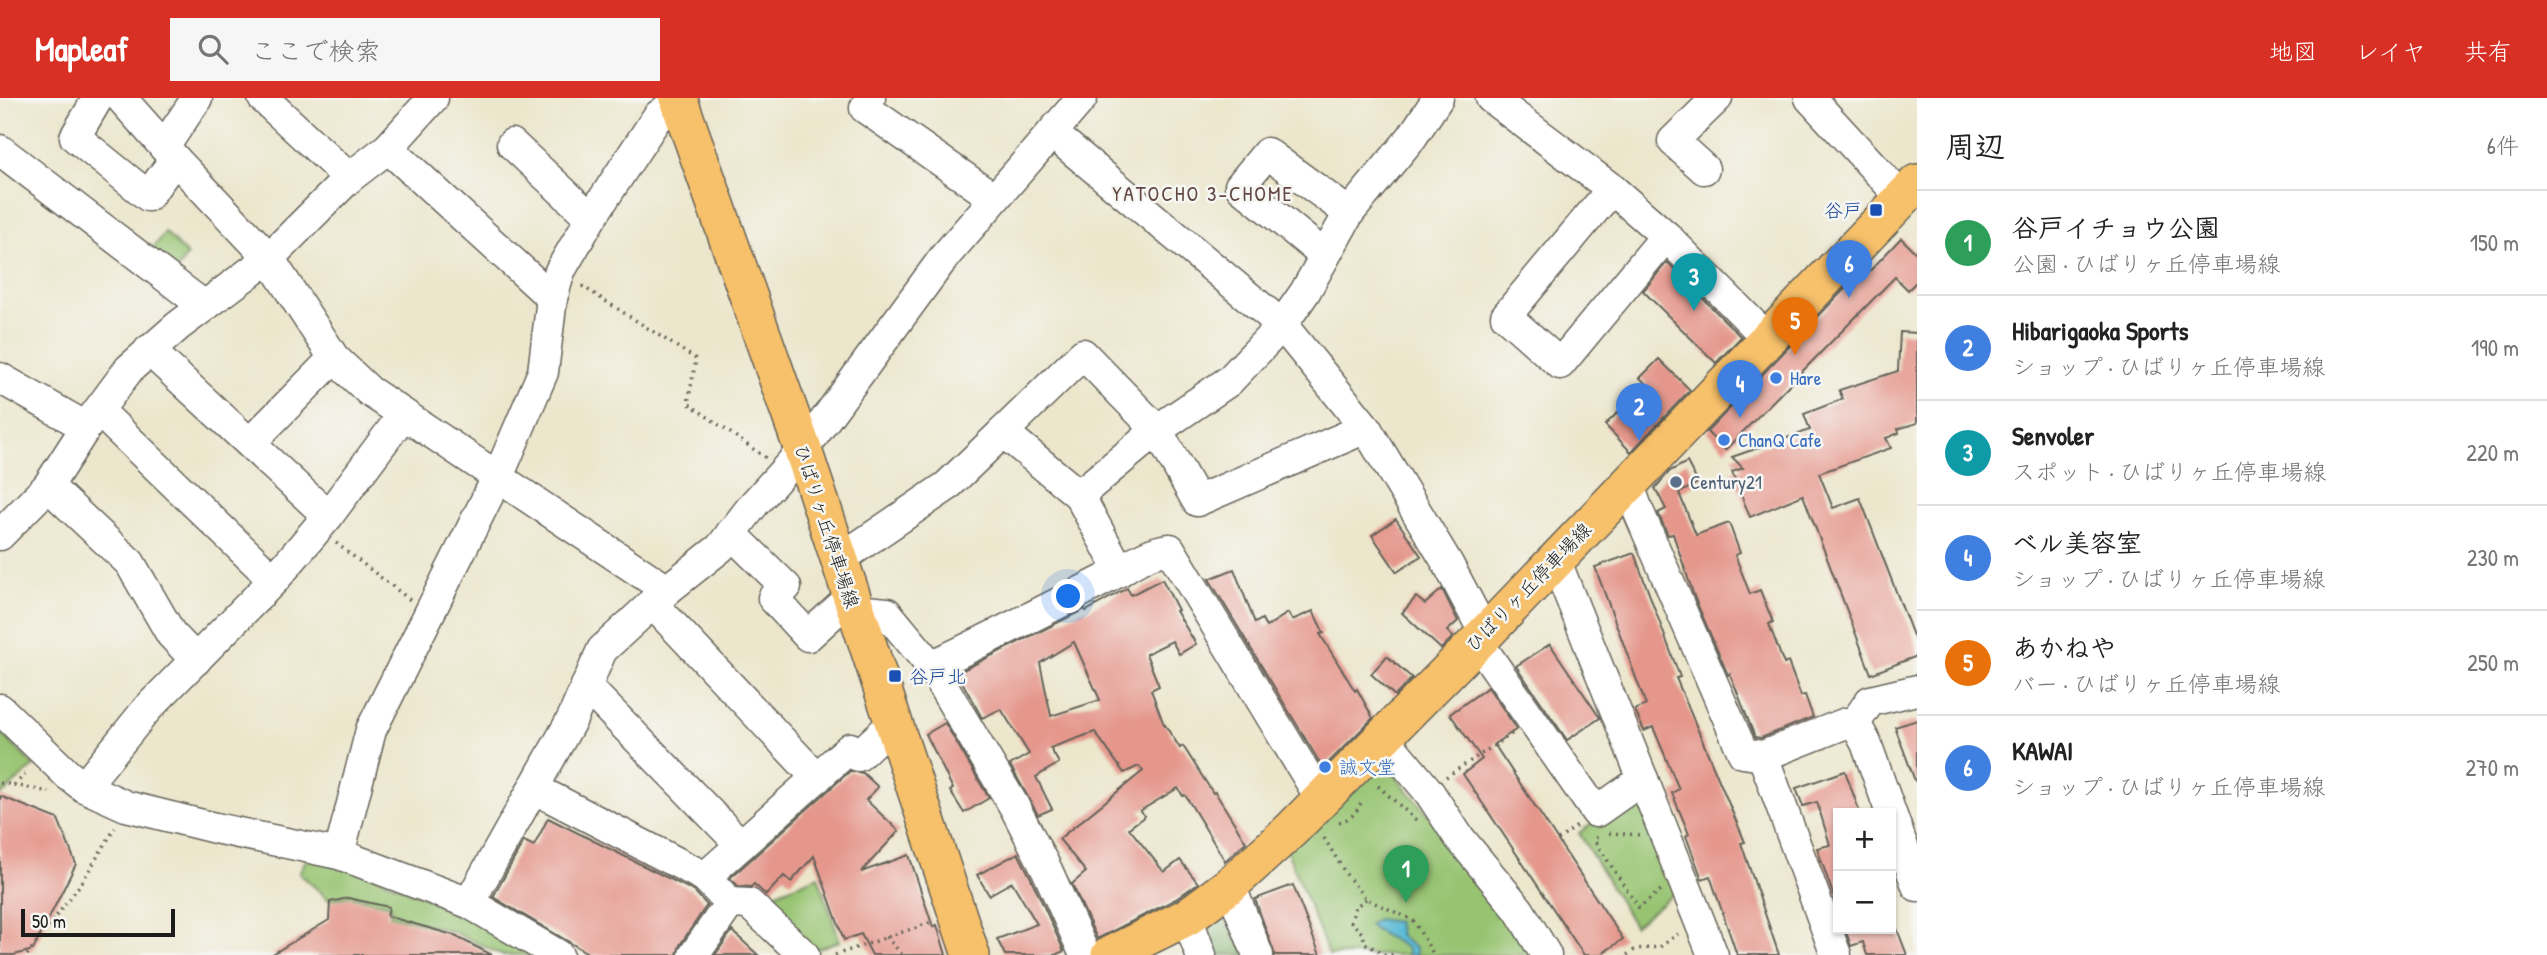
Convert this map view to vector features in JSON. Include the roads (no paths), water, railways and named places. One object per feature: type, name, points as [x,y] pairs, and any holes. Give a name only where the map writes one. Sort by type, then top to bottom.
[{"type":"main road","name":"ひばりヶ丘停車場線","points":[[680,99],[793,461],[840,559],[971,955]]},
{"type":"main road","name":"ひばりヶ丘停車場線","points":[[1110,955],[1187,917],[1267,853],[1481,638],[1909,190]]},
{"type":"street","points":[[98,98],[75,137],[148,196],[197,98]]},
{"type":"street","points":[[121,98],[169,153],[269,258],[334,358],[369,391],[496,478],[659,597],[817,778]]},
{"type":"street","points":[[263,98],[349,178]]},
{"type":"street","points":[[0,535],[48,486],[129,369],[204,306],[269,258],[349,178],[388,148],[433,98]]},
{"type":"street","points":[[870,98],[865,108],[994,198]]},
{"type":"street","points":[[469,903],[572,719],[602,650],[659,597],[720,548],[754,504],[793,461],[945,256],[1082,98]]},
{"type":"street","points":[[1079,495],[1157,430],[1229,381],[1282,325],[1305,292],[1349,213],[1412,137],[1438,98]]},
{"type":"street","points":[[1491,98],[1612,189],[1666,236],[1767,338]]},
{"type":"street","points":[[1704,169],[1673,141],[1717,98]]},
{"type":"street","points":[[1810,98],[1909,190]]},
{"type":"street","points":[[339,854],[371,730],[496,478],[543,372],[556,285],[591,218],[658,116],[680,99]]},
{"type":"street","points":[[1052,133],[1282,325],[1366,428],[1448,564],[1481,638],[1532,720],[1596,812],[1643,779]]},
{"type":"street","points":[[512,144],[591,218]]},
{"type":"street","points":[[388,148],[556,285]]},
{"type":"street","points":[[0,150],[204,306]]},
{"type":"street","points":[[1324,255],[1240,186],[1268,153],[1349,213]]},
{"type":"street","points":[[1612,189],[1506,316],[1560,364],[1666,236]]},
{"type":"street","points":[[149,350],[250,443],[322,522]]},
{"type":"street","points":[[840,559],[947,486],[1083,354],[1157,430],[1197,501],[1366,428]]},
{"type":"street","points":[[250,443],[334,358]]},
{"type":"street","points":[[0,378],[92,419],[274,580]]},
{"type":"street","points":[[84,787],[147,709],[274,580],[403,415]]},
{"type":"street","points":[[1003,432],[1079,495],[1120,571]]},
{"type":"street","points":[[1628,482],[1736,742],[1743,753],[1763,756],[1846,723],[1855,723]]},
{"type":"street","points":[[48,486],[130,563],[171,634],[196,660]]},
{"type":"street","points":[[731,533],[786,587],[773,598],[808,636],[853,603],[887,613],[931,666],[1014,806],[1047,870],[1085,955]]},
{"type":"street","points":[[931,666],[995,636],[1156,550],[1170,549],[1321,800]]},
{"type":"street","points":[[1555,559],[1713,955]]},
{"type":"street","points":[[586,685],[741,845]]},
{"type":"street","points":[[1855,723],[1870,701],[1917,690]]},
{"type":"street","points":[[0,709],[53,762],[84,787],[126,806],[339,854],[469,903],[558,955]]},
{"type":"street","points":[[705,877],[850,748],[859,756],[893,723]]},
{"type":"street","points":[[1855,723],[1866,743],[1917,886]]},
{"type":"street","points":[[1382,736],[1429,792],[1458,836],[1519,910],[1546,955]]},
{"type":"street","points":[[1763,756],[1836,955]]},
{"type":"street","points":[[533,788],[705,877],[730,903],[749,905],[804,955]]},
{"type":"street","points":[[1230,884],[1258,955]]},
{"type":"street","points":[[694,955],[730,903]]},
{"type":"street","points":[[1187,917],[1201,955]]},
{"type":"water","points":[[1377,919],[1397,922],[1400,936],[1416,949],[1416,955],[1408,955],[1407,949],[1369,925]]},
{"type":"place","name":"谷戸","points":[[1876,210]]},
{"type":"place","name":"KAWAI","points":[[1849,298]]},
{"type":"place","name":"Senvoler","points":[[1694,311]]},
{"type":"place","name":"あかねや","points":[[1795,355]]},
{"type":"place","name":"Hare","points":[[1776,378]]},
{"type":"place","name":"ベル美容室","points":[[1740,418]]},
{"type":"place","name":"ChanQ Cafe","points":[[1724,440]]},
{"type":"place","name":"Hibarigaoka Sports","points":[[1639,441]]},
{"type":"place","name":"Century21","points":[[1676,482]]},
{"type":"place","name":"谷戸北","points":[[895,676]]},
{"type":"place","name":"誠文堂","points":[[1325,767]]},
{"type":"place","name":"谷戸イチョウ公園","points":[[1406,903]]},
{"type":"district","name":"YATOCHO 3-CHOME","points":[[1203,193]]}]
